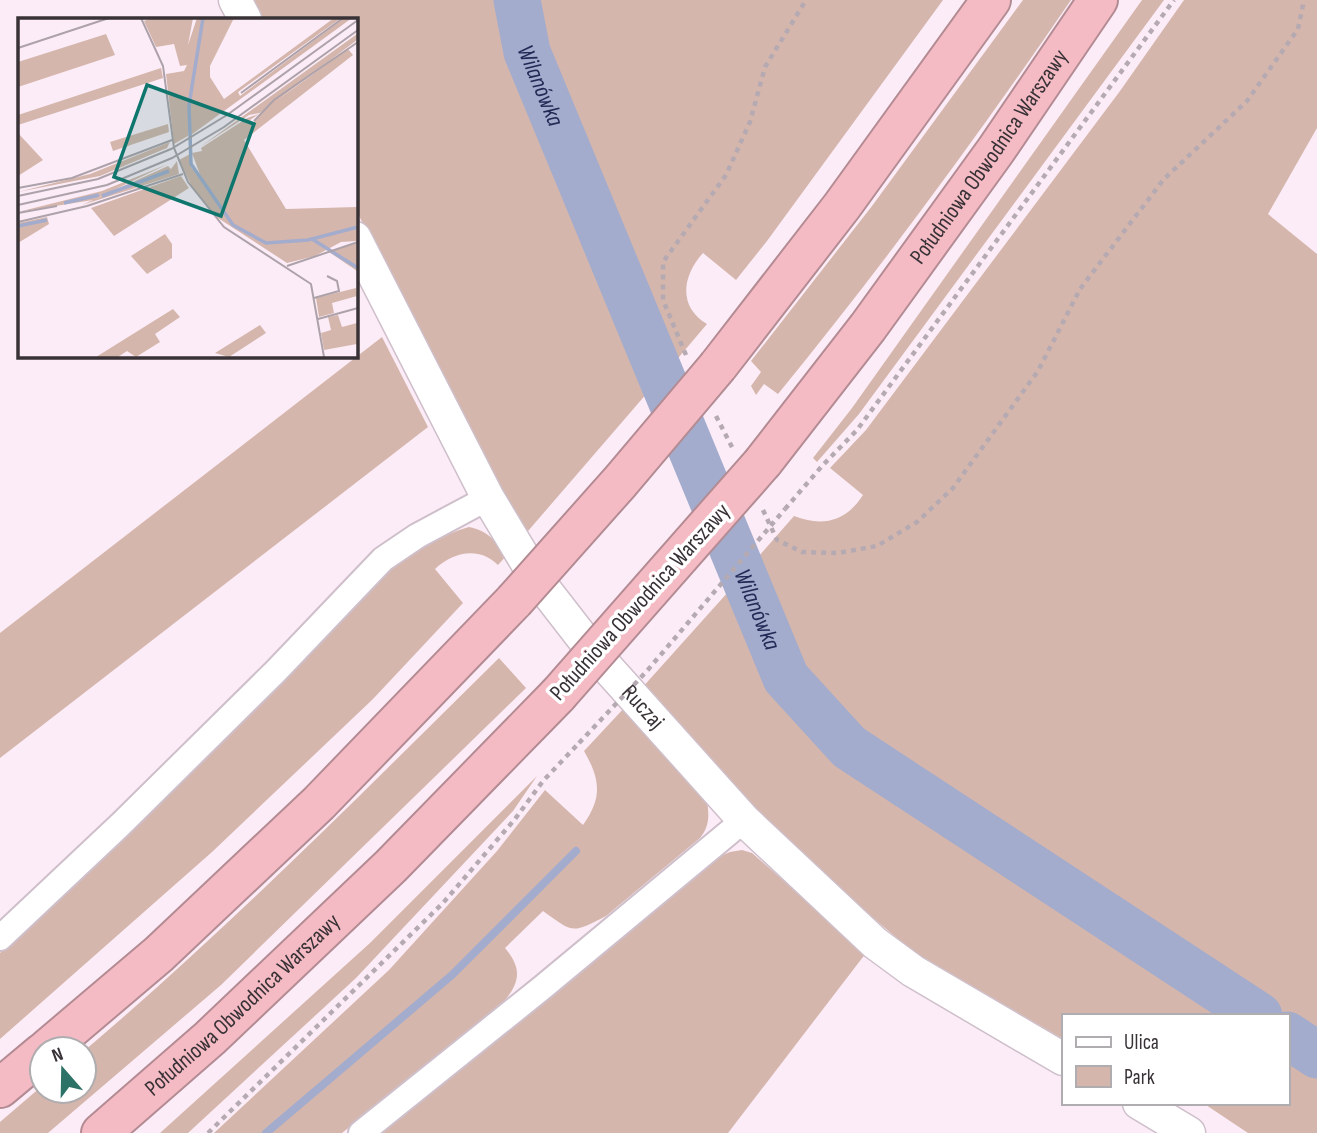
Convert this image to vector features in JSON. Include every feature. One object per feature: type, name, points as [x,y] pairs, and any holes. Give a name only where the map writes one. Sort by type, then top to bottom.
[{"type":"highway","points":[[64,1035],[159,954],[319,803],[514,601],[620,482],[703,362],[842,206],[991,0]]},
{"type":"highway","name":"Południowa Obwodnica Warszawy","points":[[101,1133],[210,1038],[391,866],[558,695],[666,575],[749,459],[869,327],[996,150],[1098,0]]},
{"type":"highway","points":[[0,1088],[28,1065]]},
{"type":"street","points":[[235,0],[244,18]]},
{"type":"street","name":"Ruczaj","points":[[357,242],[488,498],[536,578],[595,654],[744,820],[822,896],[913,971],[1062,1058]]},
{"type":"street","points":[[0,938],[130,816],[276,671],[383,559],[417,536],[488,498]]},
{"type":"street","points":[[361,1133],[543,987],[744,820]]},
{"type":"street","points":[[1142,1105],[1189,1133]]},
{"type":"path","points":[[703,362],[663,300],[663,262],[726,175],[750,122],[765,67],[806,0]]},
{"type":"path","points":[[208,1133],[443,903],[515,819],[543,781],[646,672],[822,466],[858,430],[1174,0]]},
{"type":"path","points":[[760,504],[777,540],[802,552],[838,553],[877,546],[917,522],[953,488],[1038,371],[1080,289],[1164,179],[1247,101],[1298,29],[1304,0]]},
{"type":"path","points":[[712,407],[749,459]]},
{"type":"green space","points":[[251,0],[943,0],[736,280],[703,253],[696,262],[687,281],[687,300],[691,309],[707,324],[668,370],[621,263],[609,276],[648,392],[522,538],[357,212],[357,18],[260,18]]},
{"type":"green space","points":[[1023,0],[1071,0],[929,200],[778,394],[764,384],[756,395],[751,386],[761,372],[751,361],[872,206]]},
{"type":"green space","points":[[1142,0],[1164,0],[859,414],[817,462],[813,458],[852,408]]},
{"type":"green space","points":[[1184,0],[1317,0],[1317,128],[1268,214],[1317,254],[1317,1133],[1248,1133],[1206,1105],[1289,1105],[1289,1014],[1062,1014],[1062,1038],[912,951],[754,816],[641,689],[737,582],[761,648],[805,719],[844,756],[990,852],[1003,835],[860,740],[823,703],[808,682],[784,636],[752,564],[794,516],[814,521],[833,520],[856,504],[863,495],[830,468],[866,430],[1120,91]]},
{"type":"green space","points":[[382,337],[428,427],[0,758],[0,633]]},
{"type":"green space","points":[[469,527],[486,534],[498,545],[506,556],[498,565],[483,555],[474,553],[458,555],[435,569],[463,603],[373,699],[212,852],[0,1039],[0,953],[194,770],[380,578],[437,539]]},
{"type":"green space","points":[[499,658],[526,688],[221,985],[98,1090],[98,1039],[191,957]]},
{"type":"green space","points":[[626,706],[707,800],[708,820],[700,838],[606,916],[595,922],[579,928],[567,927],[543,911],[505,948],[514,961],[517,974],[514,987],[505,1000],[342,1133],[214,1133],[389,970],[497,851],[545,790],[583,825],[594,806],[597,788],[593,770],[584,751]]},
{"type":"green space","points":[[537,776],[513,811],[356,978],[188,1133],[160,1133],[370,943]]},
{"type":"green space","points":[[742,850],[752,853],[866,953],[728,1133],[380,1133],[716,858]]},
{"type":"green space","points":[[28,1098],[28,1105],[81,1105],[48,1133],[0,1133],[0,1122]]},
{"type":"waterway","name":"Wilanówka","points":[[517,0],[527,52],[786,678],[849,747],[1256,1014]]},
{"type":"waterway","points":[[266,1133],[452,975],[576,851]]},
{"type":"waterway","name":"Wilanówka","points":[[1289,1036],[1317,1055]]}]
